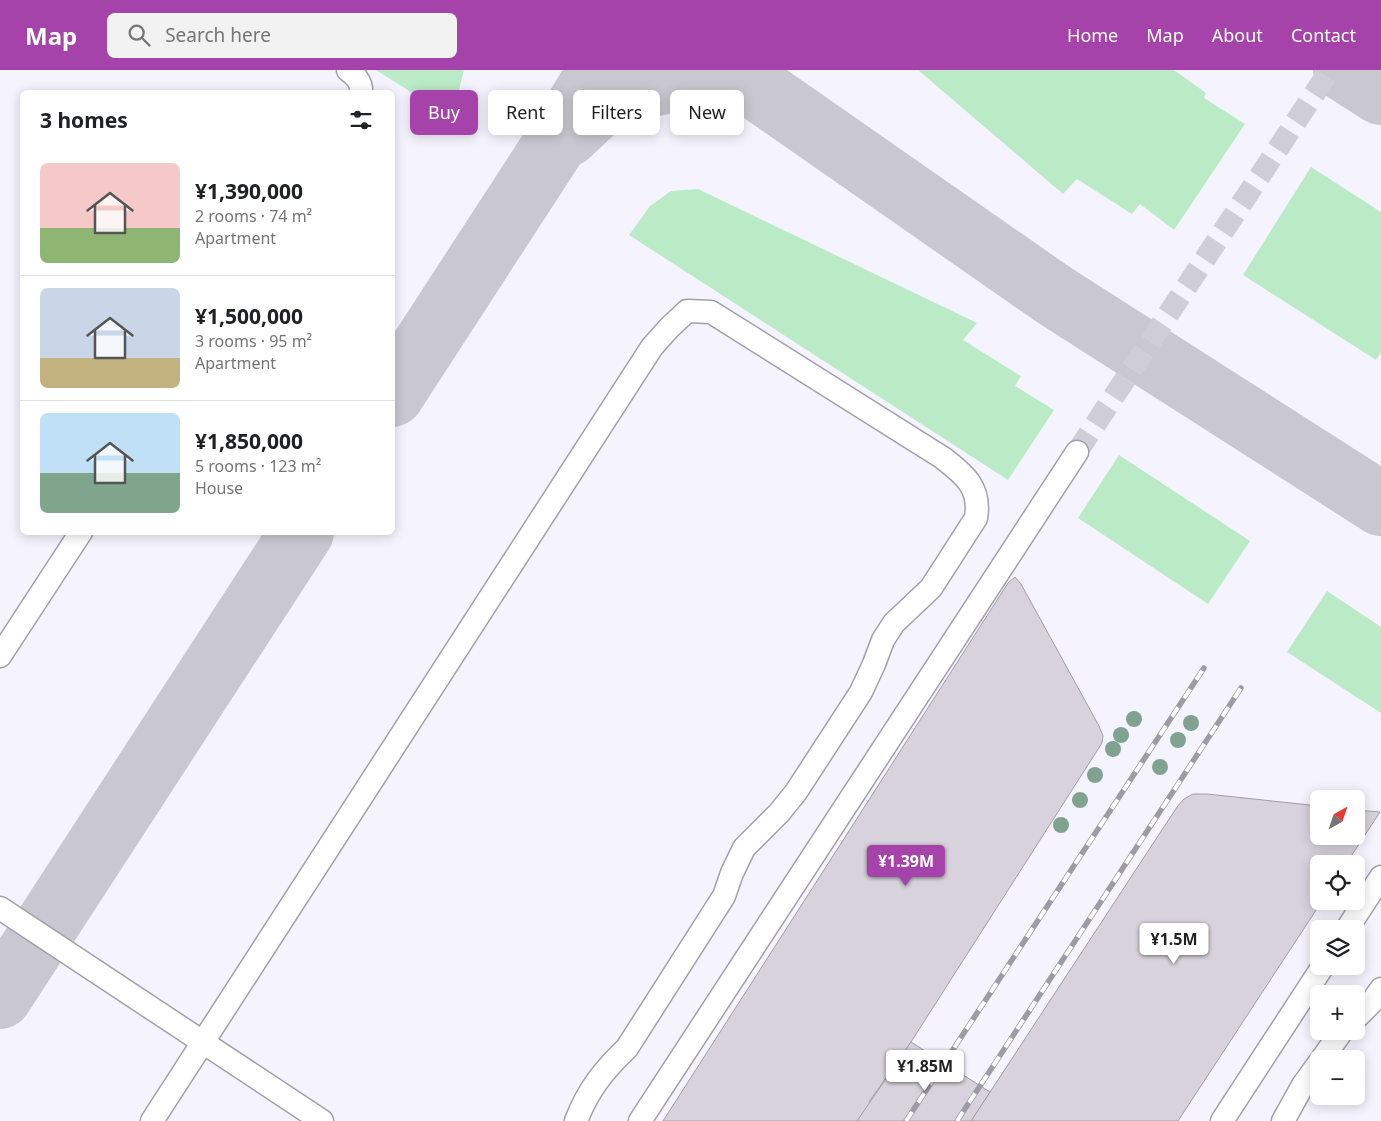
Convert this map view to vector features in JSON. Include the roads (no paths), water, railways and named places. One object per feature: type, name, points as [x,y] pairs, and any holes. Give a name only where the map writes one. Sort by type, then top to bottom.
[{"type":"lane","points":[[348,70],[355,75],[362,90]]},
{"type":"lane","points":[[152,1121],[652,347],[687,312],[711,312],[943,458],[975,490],[978,504],[976,518],[931,588],[894,623],[883,640],[861,692],[796,792],[744,848],[724,896],[627,1048],[594,1083],[584,1100],[576,1121]]},
{"type":"lane","points":[[640,1121],[1077,452]]},
{"type":"lane","points":[[0,656],[79,535]]},
{"type":"lane","points":[[1353,920],[1381,877]]},
{"type":"lane","points":[[0,908],[322,1121]]},
{"type":"lane","points":[[1222,1121],[1317,975]]},
{"type":"lane","points":[[1365,1009],[1381,989]]},
{"type":"lane","points":[[1283,1121],[1310,1075]]},
{"type":"tunnel","points":[[1077,452],[1330,70]]},
{"type":"railway","points":[[906,1121],[1204,668]]},
{"type":"railway","points":[[957,1121],[1241,688]]}]
